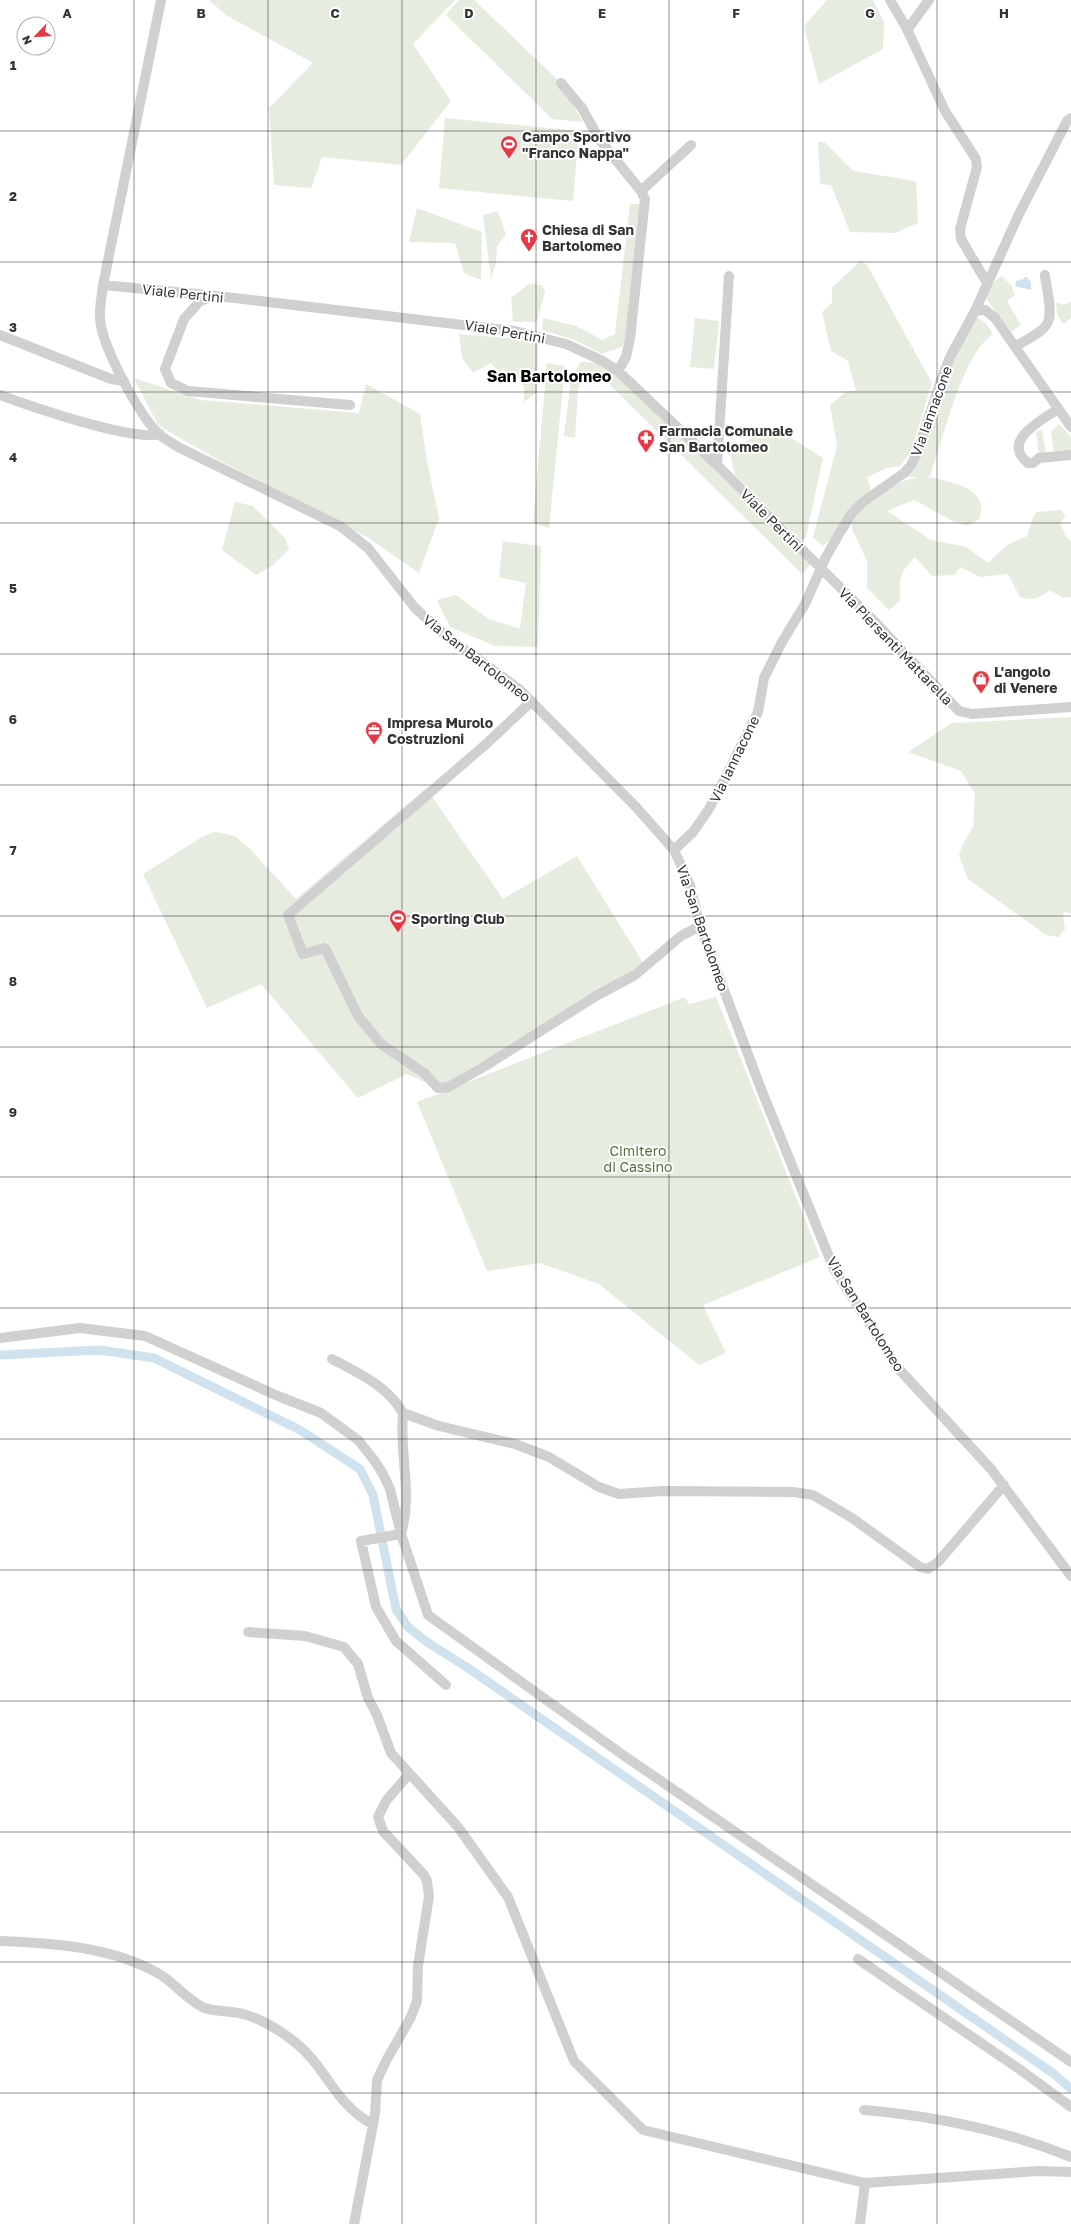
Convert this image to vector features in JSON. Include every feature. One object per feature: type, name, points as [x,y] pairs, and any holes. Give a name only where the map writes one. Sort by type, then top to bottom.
[{"type":"street","name":"Via San Bartolomeo","points":[[161,0],[103,285],[100,319],[103,334],[124,381],[144,416],[160,434],[178,447],[340,526],[368,548],[415,608],[446,636],[519,689],[532,701],[656,828],[674,850],[690,885],[700,926],[761,1089],[834,1269],[897,1367],[1004,1485],[1071,1576]]},
{"type":"street","points":[[890,0],[907,30],[945,111],[976,159],[978,167],[960,229],[961,239],[987,283]]},
{"type":"street","points":[[907,30],[929,0]]},
{"type":"street","points":[[561,83],[582,108],[599,139],[641,191],[645,199],[630,339],[626,357],[618,371]]},
{"type":"street","name":"Via Iannacone","points":[[674,850],[693,832],[709,808],[758,712],[764,678],[782,642],[805,604],[820,568],[852,513],[863,502],[904,473],[911,465],[917,453],[948,363],[976,311],[987,283],[1019,214],[1067,121],[1071,119]]},
{"type":"street","points":[[641,191],[691,145]]},
{"type":"street","points":[[1016,346],[1042,329],[1048,322],[1049,311],[1045,275]]},
{"type":"street","points":[[717,465],[729,276]]},
{"type":"street","name":"Viale Pertini","points":[[103,285],[217,296],[515,331],[566,344],[601,360],[618,371],[717,465],[820,568]]},
{"type":"street","points":[[217,296],[200,300],[184,319],[165,369],[171,383],[188,391],[350,405]]},
{"type":"street","points":[[976,311],[982,310],[989,312],[1016,346],[1071,427]]},
{"type":"street","points":[[0,336],[111,379],[124,381]]},
{"type":"street","points":[[0,395],[30,406],[135,435],[153,436],[160,434]]},
{"type":"street","points":[[1058,409],[1025,431],[1019,442],[1021,454],[1028,463],[1033,463],[1039,458],[1071,455]]},
{"type":"street","name":"Via Piersanti Mattarella","points":[[820,568],[876,622],[951,704],[962,713],[972,714],[1071,706]]},
{"type":"street","points":[[532,701],[485,745],[288,914],[303,954],[325,948],[358,1016],[381,1044],[424,1072],[438,1088],[448,1087],[482,1068],[596,996],[635,975],[681,936],[700,926]]},
{"type":"street","points":[[0,1338],[80,1328],[145,1336],[278,1396],[321,1413],[358,1440],[374,1460],[390,1489],[401,1534],[428,1615],[630,1760],[1071,2062]]},
{"type":"street","points":[[332,1359],[372,1380],[397,1403],[403,1413],[401,1431],[406,1517],[401,1534]]},
{"type":"street","points":[[403,1413],[439,1426],[515,1444],[549,1458],[599,1487],[619,1494],[663,1492],[793,1492],[813,1495],[852,1518],[920,1567],[928,1569],[938,1562],[1004,1485]]},
{"type":"street","points":[[401,1534],[361,1541],[376,1607],[396,1641],[446,1685]]},
{"type":"street","points":[[248,1632],[305,1636],[344,1647],[358,1664],[368,1698],[377,1715],[388,1747],[409,1774],[458,1827],[508,1897],[574,2061],[643,2130],[865,2182],[1038,2171],[1071,2172]]},
{"type":"street","points":[[354,2224],[375,2114],[377,2080],[416,2005],[418,1966],[429,1896],[427,1881],[424,1875],[383,1832],[378,1822],[380,1811],[386,1801],[409,1774]]},
{"type":"street","points":[[0,1940],[37,1942],[108,1954],[135,1963],[161,1975],[203,2008],[244,2014],[266,2022],[297,2043],[316,2064],[342,2101],[360,2118],[372,2124]]},
{"type":"street","points":[[858,1959],[1022,2070],[1071,2107]]},
{"type":"street","points":[[864,2110],[949,2120],[1034,2142],[1071,2157]]},
{"type":"street","points":[[860,2224],[865,2182]]},
{"type":"green space","points":[[209,0],[455,0],[413,44],[451,101],[401,165],[322,157],[311,188],[274,185],[269,108],[313,63],[226,15]]},
{"type":"green space","points":[[459,0],[474,0],[558,80],[583,122],[552,119],[446,15]]},
{"type":"green space","points":[[827,0],[873,0],[884,22],[883,49],[819,84],[804,26]]},
{"type":"green space","name":"Campo Sportivo \"Franco Nappa\"","points":[[445,118],[579,131],[573,201],[439,188]]},
{"type":"green space","points":[[818,142],[824,142],[853,171],[916,181],[918,223],[895,233],[850,232],[831,185],[820,184]]},
{"type":"green space","points":[[630,204],[641,204],[626,341],[621,347],[602,354],[575,340],[542,330],[543,318],[576,326],[602,340],[615,334]]},
{"type":"green space","points":[[417,208],[482,232],[481,280],[464,273],[455,243],[409,242]]},
{"type":"green space","points":[[498,211],[506,235],[497,246],[496,263],[491,279],[483,215]]},
{"type":"green space","points":[[861,260],[867,265],[932,383],[910,454],[900,466],[887,468],[867,477],[871,490],[842,520],[830,540],[823,546],[813,537],[837,446],[830,405],[847,391],[856,391],[848,361],[831,351],[822,312],[832,303],[832,288]]},
{"type":"green space","points":[[1002,276],[1011,285],[1015,295],[1007,301],[1021,325],[1011,332],[987,300],[985,295],[990,285]]},
{"type":"green space","points":[[529,284],[542,285],[545,291],[537,322],[513,322],[511,298]]},
{"type":"green space","points":[[1056,302],[1063,305],[1071,302],[1071,318],[1063,324],[1057,314]]},
{"type":"green space","points":[[695,318],[719,321],[714,369],[690,367]]},
{"type":"green space","points":[[977,318],[985,322],[993,334],[982,345],[972,360],[955,399],[930,476],[925,476],[958,484],[973,492],[981,505],[980,518],[969,525],[964,525],[957,523],[914,500],[887,511],[931,540],[966,547],[988,563],[1007,545],[1027,536],[1034,515],[1037,512],[1062,510],[1065,516],[1060,524],[1067,538],[1071,541],[1071,597],[1063,598],[1050,590],[1033,599],[1020,597],[1008,574],[980,577],[961,567],[954,575],[932,576],[915,557],[905,568],[901,577],[900,601],[889,610],[867,588],[867,561],[852,529],[852,519],[883,492],[909,479],[919,477],[905,477],[939,386],[972,321]]},
{"type":"green space","points":[[459,334],[538,341],[537,392],[524,402],[524,387],[517,377],[509,379],[504,369],[499,372],[491,363],[473,373],[462,358]]},
{"type":"green space","points":[[581,362],[599,363],[621,379],[811,563],[802,574],[600,375],[581,379],[578,390],[575,438],[564,436],[571,379]]},
{"type":"green space","points":[[547,363],[565,366],[549,528],[533,523]]},
{"type":"green space","points":[[134,378],[201,400],[359,413],[366,384],[420,414],[427,461],[439,518],[419,573],[367,537],[213,457],[158,425]]},
{"type":"green space","points":[[1059,424],[1071,437],[1071,454],[1054,455],[1051,432]]},
{"type":"green space","points":[[1042,430],[1046,454],[1039,455],[1036,432]]},
{"type":"green space","points":[[754,437],[791,438],[823,458],[806,537],[801,540],[735,475],[729,450]]},
{"type":"green space","points":[[235,502],[253,506],[285,538],[289,549],[273,565],[256,575],[222,550]]},
{"type":"green space","points":[[503,541],[541,546],[538,647],[495,646],[450,627],[437,600],[456,595],[487,618],[520,629],[526,583],[499,577]]},
{"type":"green space","points":[[1071,717],[1071,914],[1065,911],[1063,916],[1065,929],[1059,937],[1046,935],[968,879],[959,856],[962,846],[973,826],[975,794],[961,771],[908,752],[952,723]]},
{"type":"green space","name":"Sporting Club","points":[[426,788],[503,899],[577,856],[645,966],[438,1088],[407,1074],[358,1098],[261,984],[207,1008],[143,874],[202,837],[215,832],[235,836],[250,849],[296,899]]},
{"type":"green space","name":"Cimitero di Cassino","points":[[685,997],[689,1004],[716,997],[820,1257],[703,1305],[726,1353],[699,1365],[599,1284],[540,1263],[487,1271],[417,1102]]},
{"type":"water","points":[[1024,277],[1027,277],[1031,282],[1031,290],[1015,286],[1016,281],[1024,279]]},
{"type":"waterway","points":[[0,1355],[99,1350],[154,1358],[300,1430],[360,1469],[373,1495],[396,1609],[408,1627],[427,1642],[468,1668],[1054,2074],[1071,2089]]},
{"type":"place","name":"Campo Sportivo \"Franco Nappa\"","points":[[509,159]]},
{"type":"place","name":"Chiesa di San Bartolomeo","points":[[529,252]]},
{"type":"place","name":"Farmacia Comunale San Bartolomeo","points":[[646,453]]},
{"type":"place","name":"L'angolo di Venere","points":[[981,694]]},
{"type":"place","name":"Impresa Murolo Costruzioni","points":[[374,745]]},
{"type":"place","name":"Sporting Club","points":[[398,933]]},
{"type":"district","name":"San Bartolomeo","points":[[549,376]]}]
